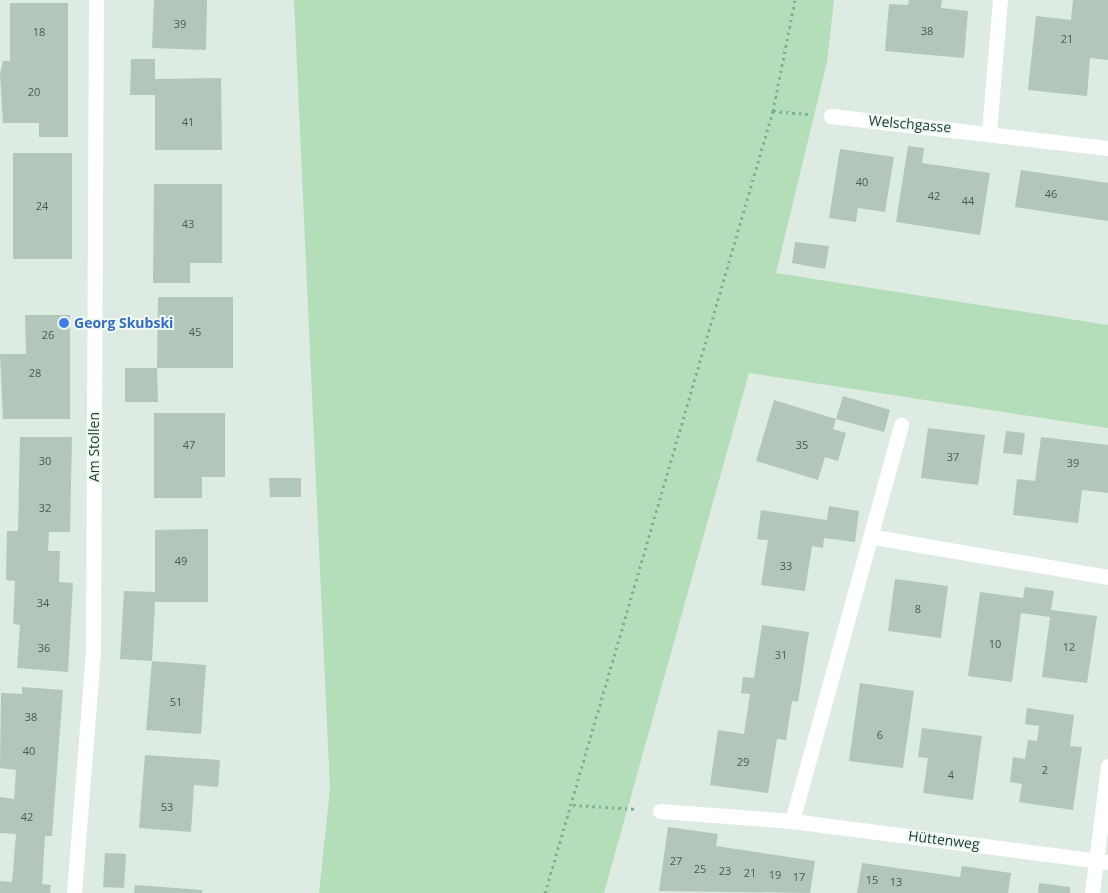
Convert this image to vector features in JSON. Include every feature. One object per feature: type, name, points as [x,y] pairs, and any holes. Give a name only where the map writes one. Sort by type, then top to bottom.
[{"type":"street","name":"Am Stollen","points":[[74,893],[93,654],[96,0]]},
{"type":"street","points":[[989,131],[1000,0]]},
{"type":"street","name":"Welschgasse","points":[[831,116],[989,131],[1108,148]]},
{"type":"street","points":[[792,821],[874,537],[901,425]]},
{"type":"street","points":[[874,537],[1108,577]]},
{"type":"street","points":[[1092,893],[1102,861],[1108,766]]},
{"type":"street","name":"Hüttenweg","points":[[660,811],[792,821],[1102,861]]},
{"type":"path","points":[[545,893],[574,805],[773,111],[795,0]]},
{"type":"path","points":[[773,111],[831,116]]},
{"type":"path","points":[[574,805],[660,811]]},
{"type":"green space","points":[[294,0],[834,0],[827,62],[776,273],[1108,325],[1108,428],[749,373],[604,893],[319,893],[330,789]]},
{"type":"building","points":[[154,0],[207,0],[206,50],[152,48]]},
{"type":"building","points":[[909,0],[942,0],[941,8],[968,11],[964,58],[885,51],[889,4],[908,5]]},
{"type":"building","points":[[1073,0],[1108,0],[1108,60],[1090,58],[1087,96],[1028,90],[1036,16],[1071,20]]},
{"type":"building","points":[[10,3],[68,3],[68,137],[39,137],[39,123],[3,123],[0,75],[3,61],[10,61]]},
{"type":"building","points":[[131,59],[155,59],[155,79],[221,78],[222,150],[155,150],[155,95],[130,95]]},
{"type":"building","points":[[908,146],[924,148],[922,163],[990,173],[980,235],[896,222]]},
{"type":"building","points":[[840,149],[894,157],[885,212],[858,208],[856,222],[829,218]]},
{"type":"building","points":[[13,153],[72,153],[72,259],[13,259]]},
{"type":"building","points":[[1021,170],[1108,183],[1108,221],[1015,207]]},
{"type":"building","points":[[154,184],[222,184],[222,263],[190,263],[190,283],[153,283]]},
{"type":"building","points":[[795,242],[829,246],[825,269],[792,263]]},
{"type":"building","points":[[158,297],[233,297],[233,368],[157,368]]},
{"type":"building","points":[[25,315],[70,315],[70,419],[3,419],[0,354],[26,354]]},
{"type":"building","points":[[125,368],[157,368],[158,402],[125,402]]},
{"type":"building","points":[[843,396],[890,410],[884,432],[836,419]]},
{"type":"building","points":[[774,400],[836,419],[833,429],[846,433],[838,461],[825,457],[818,480],[756,461]]},
{"type":"building","points":[[154,413],[225,413],[225,477],[202,477],[202,498],[154,498]]},
{"type":"building","points":[[928,428],[985,435],[978,485],[921,478]]},
{"type":"building","points":[[1006,431],[1025,433],[1022,455],[1003,453]]},
{"type":"building","points":[[20,437],[72,437],[70,532],[49,532],[48,551],[60,551],[59,582],[73,583],[68,672],[17,668],[20,625],[13,624],[15,581],[6,580],[7,531],[18,531]]},
{"type":"building","points":[[1041,437],[1108,445],[1108,493],[1082,490],[1078,523],[1013,515],[1017,479],[1035,481]]},
{"type":"building","points":[[269,478],[301,478],[301,497],[270,497]]},
{"type":"building","points":[[829,506],[859,511],[855,542],[824,538],[823,548],[812,546],[805,591],[761,585],[768,540],[757,539],[761,510],[827,520]]},
{"type":"building","points":[[208,529],[208,602],[155,602],[152,661],[120,659],[124,591],[155,592],[155,530]]},
{"type":"building","points":[[895,579],[948,586],[941,638],[888,631]]},
{"type":"building","points":[[1025,587],[1054,591],[1051,610],[1097,616],[1087,683],[1042,677],[1050,617],[1021,613],[1012,682],[968,676],[980,592],[1023,598]]},
{"type":"building","points":[[762,625],[809,632],[798,702],[792,701],[786,740],[777,739],[768,793],[710,785],[718,730],[744,734],[750,694],[741,693],[743,677],[754,678]]},
{"type":"building","points":[[152,661],[206,665],[201,734],[146,730]]},
{"type":"building","points":[[860,683],[914,691],[903,768],[849,761]]},
{"type":"building","points":[[22,687],[63,690],[52,836],[45,836],[42,884],[51,885],[50,893],[0,893],[0,881],[12,882],[16,834],[0,833],[0,797],[14,799],[16,770],[0,768],[1,693],[22,694]]},
{"type":"building","points":[[1027,708],[1074,715],[1070,746],[1082,747],[1073,810],[1019,802],[1022,784],[1010,782],[1013,757],[1025,759],[1028,740],[1037,741],[1039,726],[1025,724]]},
{"type":"building","points":[[922,728],[982,736],[973,800],[923,793],[928,758],[918,757]]},
{"type":"building","points":[[145,755],[220,760],[218,787],[194,785],[191,832],[139,828]]},
{"type":"building","points":[[668,827],[718,834],[716,846],[815,861],[810,893],[659,891]]},
{"type":"building","points":[[105,853],[126,854],[124,888],[103,887]]},
{"type":"building","points":[[862,863],[960,877],[962,866],[1011,873],[1008,893],[857,893]]},
{"type":"building","points":[[1039,883],[1070,887],[1070,893],[1038,893]]},
{"type":"building","points":[[135,885],[202,890],[202,893],[134,893]]},
{"type":"place","name":"Georg Skubski","points":[[64,323]]}]
